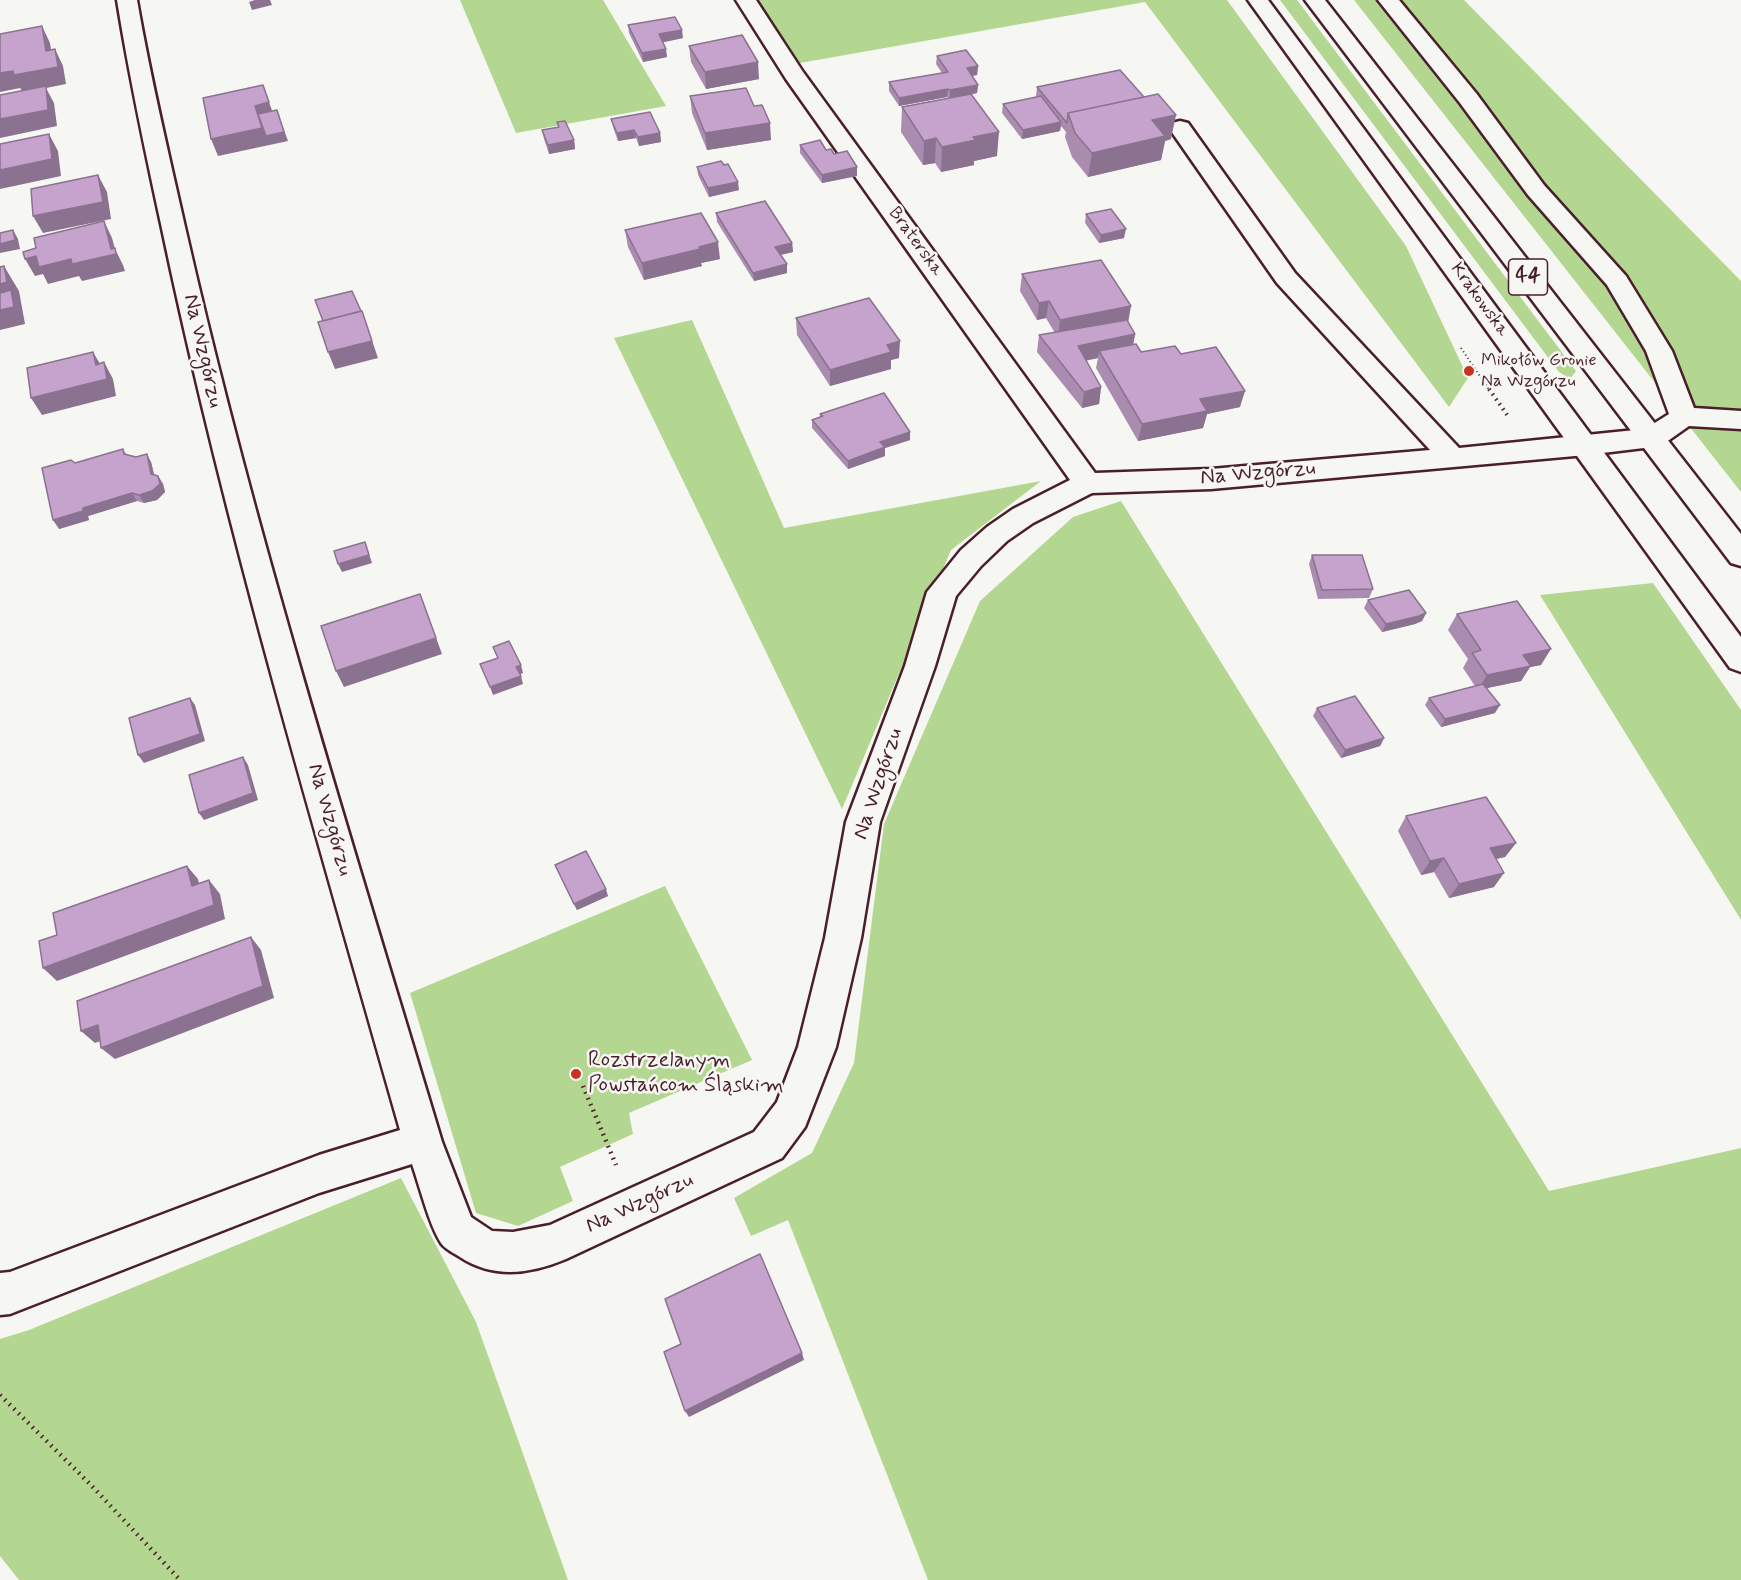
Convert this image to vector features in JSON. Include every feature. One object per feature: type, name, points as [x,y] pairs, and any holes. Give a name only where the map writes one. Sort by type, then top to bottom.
[{"type":"street","name":"Na Wzgórzu","points":[[127,0],[137,61],[203,363],[279,651],[423,1143],[456,1231],[486,1251],[513,1252],[552,1245],[768,1145],[791,1114],[817,1047],[843,938],[863,822],[920,666],[942,592],[971,558],[997,534],[1023,516],[1087,483],[1211,479],[1586,446],[1652,438]]},
{"type":"street","name":"Braterska","points":[[746,0],[794,75],[1087,483]]},
{"type":"street","name":"Krakowska","points":[[1257,0],[1741,660]]},
{"type":"street","name":"44","points":[[1315,0],[1741,555]]},
{"type":"street","points":[[1388,0],[1468,98],[1536,190],[1617,281],[1659,351],[1684,417]]},
{"type":"street","points":[[1180,128],[1286,278],[1453,458]]},
{"type":"street","points":[[1652,438],[1684,417],[1741,420]]},
{"type":"street","points":[[0,1294],[10,1293],[318,1174],[423,1143]]},
{"type":"path","points":[[1455,339],[1532,451]]},
{"type":"path","points":[[583,1086],[612,1156]]},
{"type":"path","points":[[0,1395],[90,1484],[180,1580]]},
{"type":"green space","points":[[460,0],[603,0],[666,106],[516,133]]},
{"type":"green space","points":[[757,0],[1227,0],[1406,246],[1468,378],[1449,407],[1145,2],[800,63]]},
{"type":"green space","points":[[1280,0],[1297,0],[1576,371],[1570,379],[1559,372]]},
{"type":"green space","points":[[1354,0],[1464,0],[1741,281],[1741,492]]},
{"type":"green space","points":[[692,320],[784,528],[1041,481],[951,550],[842,809],[614,338]]},
{"type":"green space","points":[[1121,501],[1549,1191],[1741,1148],[1741,1580],[928,1580],[788,1220],[751,1236],[734,1198],[812,1153],[854,1063],[884,824],[980,601],[1073,517]]},
{"type":"green space","points":[[1653,583],[1741,710],[1741,920],[1540,595]]},
{"type":"green space","points":[[665,886],[752,1060],[629,1113],[633,1134],[560,1167],[573,1201],[518,1226],[476,1213],[410,993]]},
{"type":"green space","points":[[401,1178],[476,1322],[568,1580],[19,1580],[0,1556],[0,1339],[29,1330]]},
{"type":"building","points":[[675,17],[682,30],[659,34],[666,49],[642,53],[628,25]]},
{"type":"building","points":[[42,26],[46,51],[55,49],[58,67],[14,75],[13,71],[0,73],[0,34]]},
{"type":"building","points":[[742,35],[758,62],[705,72],[689,46]]},
{"type":"building","points":[[966,50],[978,66],[967,68],[978,85],[899,98],[889,82],[948,72],[937,56]]},
{"type":"building","points":[[1120,70],[1144,97],[1068,113],[1067,123],[1037,87]]},
{"type":"building","points":[[263,85],[269,102],[255,106],[262,128],[211,139],[203,98]]},
{"type":"building","points":[[46,86],[48,110],[0,119],[0,95]]},
{"type":"building","points":[[746,88],[754,106],[762,105],[770,123],[705,133],[690,96]]},
{"type":"building","points":[[971,94],[999,132],[973,137],[976,140],[942,147],[936,138],[924,141],[902,107]]},
{"type":"building","points":[[1158,94],[1176,115],[1152,120],[1165,136],[1092,153],[1075,133],[1068,113]]},
{"type":"building","points":[[1041,96],[1061,122],[1023,130],[1003,104]]},
{"type":"building","points":[[277,110],[284,132],[266,136],[258,114]]},
{"type":"building","points":[[650,112],[660,133],[638,137],[634,130],[617,133],[611,119]]},
{"type":"building","points":[[565,121],[574,140],[548,145],[542,130],[559,127],[557,122]]},
{"type":"building","points":[[49,134],[52,159],[0,170],[0,144]]},
{"type":"building","points":[[820,140],[826,150],[831,149],[834,154],[847,151],[857,167],[822,175],[800,145]]},
{"type":"building","points":[[721,161],[724,165],[728,164],[738,182],[708,188],[697,167]]},
{"type":"building","points":[[98,175],[103,202],[33,216],[31,189]]},
{"type":"building","points":[[765,201],[792,243],[775,247],[787,264],[753,273],[716,213]]},
{"type":"building","points":[[1111,209],[1126,229],[1101,235],[1086,214]]},
{"type":"building","points":[[701,213],[718,242],[699,247],[700,249],[642,263],[625,230]]},
{"type":"building","points":[[104,221],[111,249],[115,248],[116,254],[72,264],[71,259],[39,267],[36,256],[25,259],[23,252],[36,248],[34,238]]},
{"type":"building","points":[[13,230],[15,240],[0,244],[0,233]]},
{"type":"building","points":[[1101,260],[1131,306],[1060,320],[1049,301],[1039,303],[1022,274]]},
{"type":"building","points":[[4,266],[7,282],[0,284],[0,267]]},
{"type":"building","points":[[11,290],[14,307],[0,310],[0,293]]},
{"type":"building","points":[[352,291],[361,311],[323,321],[315,300]]},
{"type":"building","points":[[869,298],[900,341],[887,345],[891,352],[830,370],[796,318]]},
{"type":"building","points":[[362,311],[372,341],[328,352],[318,322]]},
{"type":"building","points":[[1127,320],[1135,334],[1078,346],[1101,387],[1084,392],[1039,335]]},
{"type":"building","points":[[1136,344],[1141,352],[1175,346],[1181,354],[1216,347],[1245,391],[1200,399],[1207,411],[1142,424],[1099,351]]},
{"type":"building","points":[[93,352],[96,365],[104,362],[107,379],[31,398],[27,368]]},
{"type":"building","points":[[884,393],[910,432],[880,442],[885,447],[848,461],[812,420],[823,416],[820,414]]},
{"type":"building","points":[[123,449],[124,454],[136,457],[147,454],[151,474],[158,476],[160,484],[152,491],[139,495],[132,493],[53,520],[42,468],[71,460],[75,463]]},
{"type":"building","points":[[365,542],[369,555],[338,564],[334,551]]},
{"type":"building","points":[[1312,555],[1362,555],[1373,589],[1322,590]]},
{"type":"building","points":[[1409,590],[1426,613],[1386,624],[1368,600]]},
{"type":"building","points":[[420,594],[436,638],[336,671],[321,626]]},
{"type":"building","points":[[1517,601],[1551,649],[1523,655],[1531,666],[1487,675],[1472,653],[1481,650],[1457,614]]},
{"type":"building","points":[[509,641],[521,665],[516,667],[521,676],[490,687],[480,664],[498,658],[493,647]]},
{"type":"building","points":[[1483,684],[1500,705],[1445,719],[1429,698]]},
{"type":"building","points":[[1355,696],[1384,738],[1345,750],[1317,708]]},
{"type":"building","points":[[190,698],[200,734],[138,755],[129,718]]},
{"type":"building","points":[[243,757],[253,793],[199,813],[189,775]]},
{"type":"building","points":[[1486,797],[1516,843],[1490,848],[1504,873],[1459,884],[1444,858],[1430,861],[1406,816]]},
{"type":"building","points":[[586,851],[606,889],[574,904],[555,865]]},
{"type":"building","points":[[187,866],[192,886],[209,880],[214,905],[43,968],[39,941],[57,935],[53,913]]},
{"type":"building","points":[[251,937],[263,986],[101,1048],[98,1025],[81,1031],[77,1001]]},
{"type":"building","points":[[760,1254],[802,1353],[685,1411],[664,1352],[681,1344],[665,1299]]},
{"type":"place","name":"Mikołów Gronie Na Wzgórzu","points":[[1469,371]]},
{"type":"place","name":"Rozstrzelanym Powstańcom Śląskim","points":[[576,1074]]}]
